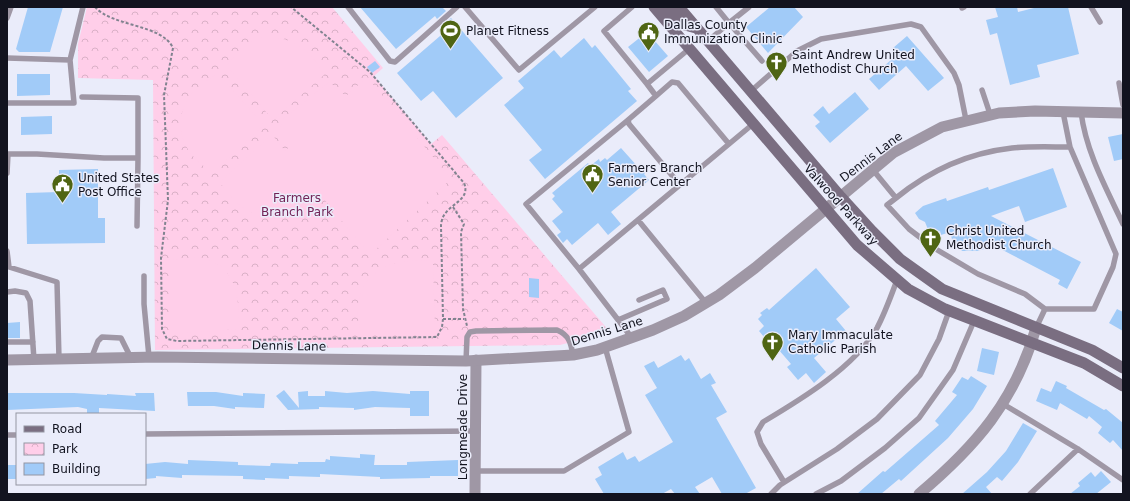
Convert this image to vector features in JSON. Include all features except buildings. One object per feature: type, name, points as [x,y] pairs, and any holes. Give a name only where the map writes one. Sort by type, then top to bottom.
[{"type":"main road","name":"Valwood Parkway","points":[[654,7],[857,245],[908,289],[949,311],[1084,363],[1123,386]]},
{"type":"main road","points":[[666,7],[685,25],[697,28]]},
{"type":"main road","name":"Valwood Parkway","points":[[679,7],[841,197],[900,259],[942,289],[1092,350],[1123,368]]},
{"type":"street","name":"Dennis Lane","points":[[7,360],[150,358],[471,361],[573,355],[632,338],[684,316],[706,303],[755,268],[902,147],[942,127],[990,114],[1035,111],[1123,113]]},
{"type":"street","points":[[919,494],[948,469],[973,443],[1003,404],[1012,390],[1032,344],[1036,328]]},
{"type":"street","name":"Longmeade Drive","points":[[471,361],[476,431],[475,494]]},
{"type":"lane","points":[[7,18],[11,7]]},
{"type":"lane","points":[[7,103],[74,104],[70,60],[83,7]]},
{"type":"lane","points":[[348,7],[390,61],[395,62],[458,7]]},
{"type":"lane","points":[[466,7],[519,70],[595,7]]},
{"type":"lane","points":[[632,7],[604,31],[656,96]]},
{"type":"lane","points":[[716,7],[762,61]]},
{"type":"lane","points":[[708,41],[749,7]]},
{"type":"lane","points":[[1091,7],[1100,22]]},
{"type":"lane","points":[[751,91],[797,51],[821,39],[911,24],[921,27],[954,73],[959,86],[966,120]]},
{"type":"lane","points":[[647,84],[690,49]]},
{"type":"lane","points":[[7,58],[70,60]]},
{"type":"lane","points":[[632,338],[579,269],[526,204],[672,82],[678,83],[729,144]]},
{"type":"lane","points":[[1120,83],[1123,106]]},
{"type":"lane","points":[[982,90],[990,114]]},
{"type":"lane","points":[[82,97],[138,98],[137,226]]},
{"type":"lane","points":[[1063,112],[1070,147],[1116,254],[1113,267],[1094,309],[1045,310],[1025,294],[978,274],[934,248],[909,229],[887,205],[914,184],[957,160],[1012,148],[1070,147]]},
{"type":"lane","points":[[1081,112],[1083,128],[1100,176],[1123,224]]},
{"type":"lane","points":[[628,120],[629,124],[680,185]]},
{"type":"lane","points":[[579,269],[753,124]]},
{"type":"lane","points":[[7,173],[7,154],[138,158]]},
{"type":"lane","points":[[873,170],[896,198]]},
{"type":"lane","points":[[638,220],[706,303]]},
{"type":"lane","points":[[7,251],[9,267],[57,282],[59,360]]},
{"type":"lane","points":[[144,276],[144,304],[150,358]]},
{"type":"lane","points":[[784,482],[761,444],[757,432],[763,422],[826,382],[858,352],[877,328],[897,280]]},
{"type":"lane","points":[[618,320],[667,299],[663,290],[639,300]]},
{"type":"lane","points":[[7,292],[15,291],[26,293],[30,301],[34,360]]},
{"type":"lane","points":[[1036,328],[1045,310]]},
{"type":"lane","points":[[772,494],[784,482],[837,449],[876,419],[920,375],[939,339],[949,311]]},
{"type":"lane","points":[[816,494],[847,476],[885,448],[919,418],[953,370],[974,321]]},
{"type":"lane","points":[[471,361],[467,337],[470,332],[476,331],[556,330],[565,334],[571,342],[573,355]]},
{"type":"lane","points":[[91,359],[98,342],[102,337],[121,338],[131,358]]},
{"type":"lane","points":[[7,342],[33,342]]},
{"type":"lane","points":[[476,472],[564,471],[629,432],[605,347]]},
{"type":"lane","points":[[1003,404],[1078,449],[1123,480]]},
{"type":"lane","points":[[146,434],[476,431]]},
{"type":"lane","points":[[1030,494],[1078,449]]},
{"type":"path","points":[[95,7],[108,16],[164,36],[173,48],[164,95],[168,200],[161,258],[162,328],[167,339],[176,342],[433,338],[439,334],[443,319],[440,226],[444,216],[465,195],[466,188],[464,183],[370,72],[291,7]]},
{"type":"path","points":[[443,319],[464,318],[461,232],[464,224],[453,207]]},
{"type":"green space","name":"Farmers Branch Park","points":[[87,7],[332,7],[383,68],[374,76],[431,144],[442,135],[610,332],[560,345],[155,350],[153,80],[78,78],[78,44]]},
{"type":"green space","points":[[264,37],[284,39],[300,46],[314,58],[324,75],[273,120],[227,66],[242,47],[252,41]]},
{"type":"green space","points":[[218,74],[264,125],[213,172],[198,161],[187,148],[182,135],[181,121],[184,108],[191,95],[203,83]]},
{"type":"green space","points":[[367,77],[451,179],[370,255],[319,193],[307,206],[295,215],[281,219],[268,218],[254,214],[230,196],[220,182],[270,136],[274,137],[285,151],[290,146],[280,131],[282,120],[329,82],[346,96]]},
{"type":"green space","points":[[195,257],[208,260],[219,265],[227,272],[236,293],[239,329],[172,334],[169,332],[169,263],[173,260]]},
{"type":"green space","points":[[423,260],[433,262],[435,331],[361,331],[358,321],[358,302],[365,285],[371,277],[378,271],[391,264]]},
{"type":"place","name":"Planet Fitness","points":[[451,50]]},
{"type":"place","name":"Dallas County Immunization Clinic","points":[[648,52]]},
{"type":"place","name":"Saint Andrew United Methodist Church","points":[[777,82]]},
{"type":"place","name":"Farmers Branch Senior Center","points":[[592,194]]},
{"type":"place","name":"United States Post Office","points":[[62,204]]},
{"type":"place","name":"Christ United Methodist Church","points":[[930,258]]},
{"type":"place","name":"Mary Immaculate Catholic Parish","points":[[773,362]]}]
